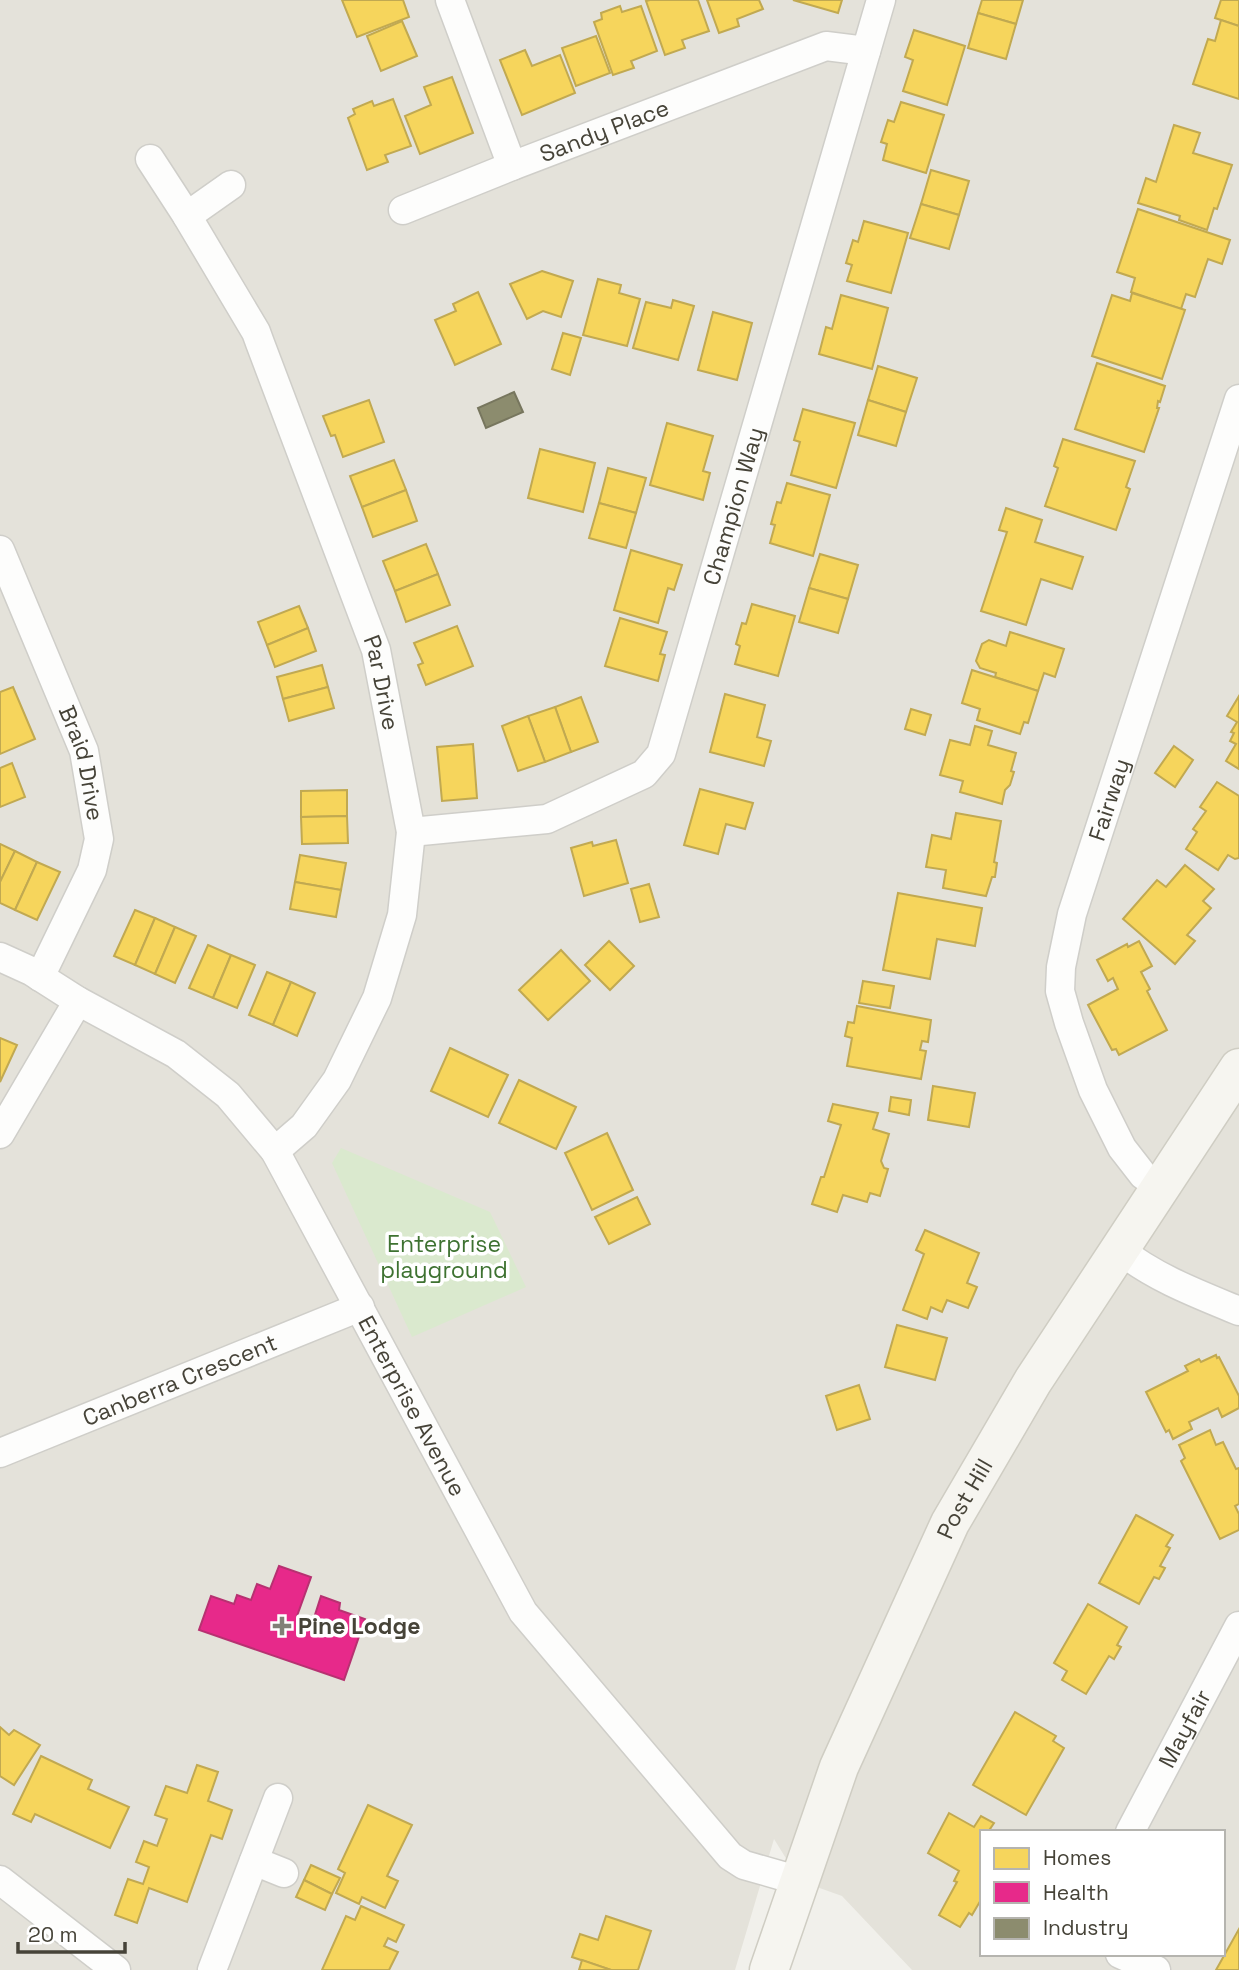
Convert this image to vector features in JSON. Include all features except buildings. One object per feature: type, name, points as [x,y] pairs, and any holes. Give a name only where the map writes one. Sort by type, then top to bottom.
[{"type":"street","name":"Sandy Place","points":[[450,0],[512,166],[826,46],[866,51]]},
{"type":"street","name":"Champion Way","points":[[411,832],[547,819],[644,774],[661,754],[881,0]]},
{"type":"street","name":"Par Drive","points":[[150,159],[256,332],[376,650],[411,832],[402,915],[377,998],[337,1080],[304,1126],[275,1152]]},
{"type":"street","points":[[403,210],[512,166]]},
{"type":"street","points":[[187,216],[231,185]]},
{"type":"street","name":"Fairway","points":[[1161,1188],[1143,1175],[1122,1148],[1093,1090],[1060,991],[1061,967],[1072,914],[1239,399]]},
{"type":"street","name":"Braid Drive","points":[[0,550],[84,751],[99,839],[92,870],[40,977]]},
{"type":"street","name":"Enterprise Avenue","points":[[0,957],[176,1054],[229,1095],[275,1152],[523,1612],[730,1856],[744,1865],[800,1881]]},
{"type":"street","points":[[0,1134],[78,1001]]},
{"type":"street","name":"Post Hill","points":[[769,1970],[839,1767],[950,1523],[1033,1381],[1239,1068]]},
{"type":"street","points":[[1120,1251],[1138,1265],[1239,1311]]},
{"type":"street","name":"Canberra Crescent","points":[[0,1453],[360,1307]]},
{"type":"street","name":"Mayfair","points":[[1131,1830],[1239,1626]]},
{"type":"street","points":[[212,1970],[278,1798]]},
{"type":"street","points":[[254,1861],[284,1873]]},
{"type":"street","points":[[0,1880],[116,1970]]},
{"type":"street","points":[[1124,1956],[1156,1970]]},
{"type":"shaded area","points":[[0,0],[1239,0],[1239,1970],[912,1970],[842,1896],[800,1881],[774,1839],[735,1970],[0,1970]]},
{"type":"green space","name":"Enterprise playground","points":[[341,1148],[490,1212],[526,1287],[412,1337],[332,1163]]},
{"type":"place","name":"Pine Lodge","points":[[282,1626]]}]
